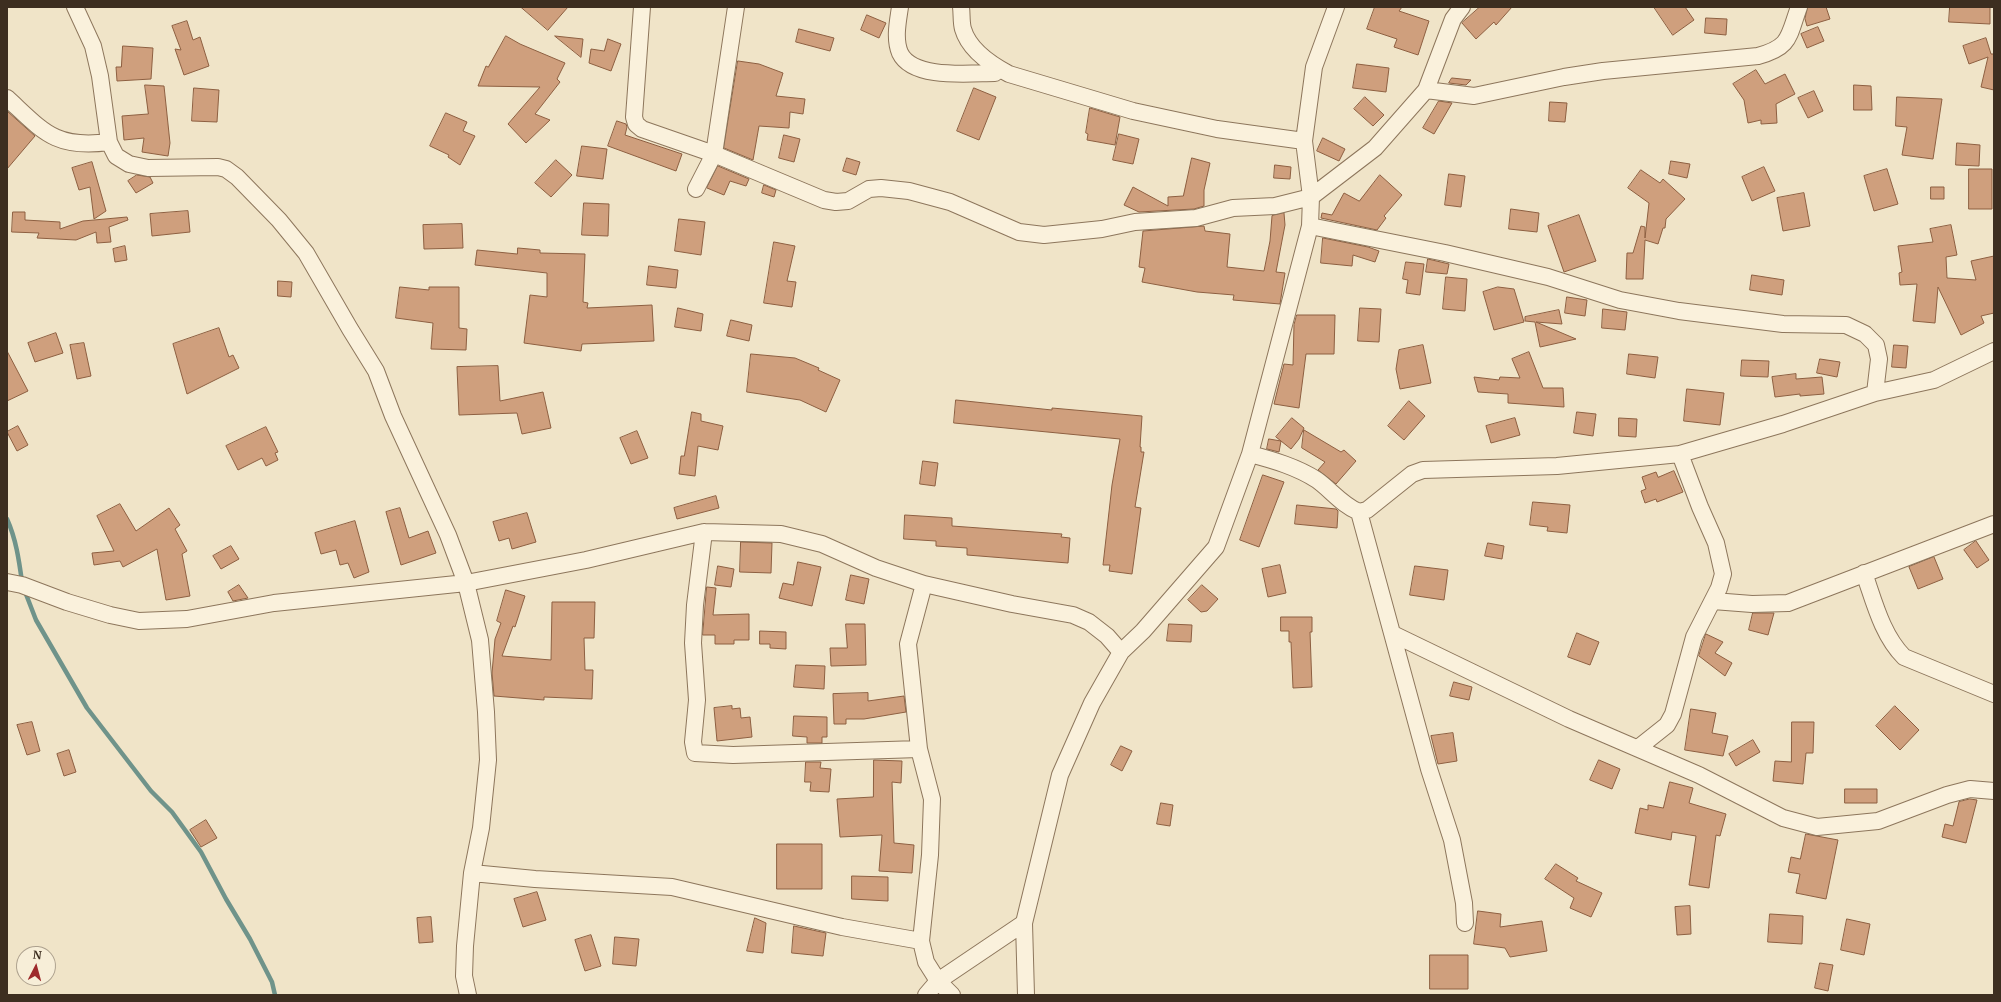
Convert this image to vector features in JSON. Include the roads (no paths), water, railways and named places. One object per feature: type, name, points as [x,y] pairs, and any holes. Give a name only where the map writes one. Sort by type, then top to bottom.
[{"type":"street","points":[[75,7],[93,46],[100,76],[109,142],[116,156],[129,164],[148,168],[218,167],[226,169],[256,195],[306,253],[350,330],[376,371],[393,416],[448,535],[466,584],[480,640],[486,712],[488,760],[481,828],[472,873],[464,976],[468,995]]},
{"type":"street","points":[[642,7],[634,117],[636,124],[642,129],[714,154],[824,200],[836,202],[848,201],[869,189],[881,188],[909,191],[950,202],[1019,232],[1044,235],[1102,229],[1135,222],[1196,218],[1233,208],[1275,206],[1311,197],[1375,148],[1426,90],[1453,19],[1462,7]]},
{"type":"street","points":[[696,189],[714,154],[736,7]]},
{"type":"street","points":[[900,7],[898,42],[900,53],[918,68],[940,73],[995,73]]},
{"type":"street","points":[[961,7],[963,28],[968,42],[995,66],[1009,74],[1133,111],[1217,129],[1304,141]]},
{"type":"street","points":[[1026,995],[1024,923],[1060,775],[1092,703],[1121,652],[1143,631],[1216,547],[1250,454],[1310,226],[1311,197],[1304,141],[1314,67],[1336,7]]},
{"type":"street","points":[[1426,90],[1474,96],[1603,71],[1758,56],[1772,52],[1785,44],[1799,7]]},
{"type":"street","points":[[7,98],[43,130],[57,138],[71,144],[109,142]]},
{"type":"street","points":[[1310,226],[1445,253],[1548,277],[1620,300],[1679,311],[1783,324],[1846,325],[1865,334],[1876,345],[1879,359],[1875,393]]},
{"type":"street","points":[[1250,454],[1292,467],[1317,480],[1345,505],[1359,512],[1367,510],[1412,474],[1423,470],[1557,466],[1680,454],[1783,424],[1875,393],[1934,380],[1994,351]]},
{"type":"street","points":[[1638,748],[1667,725],[1673,714],[1694,637],[1723,574],[1716,543],[1700,507],[1680,454]]},
{"type":"street","points":[[1359,512],[1429,769],[1452,840],[1464,904],[1465,923]]},
{"type":"street","points":[[1712,600],[1752,604],[1788,603],[1994,524]]},
{"type":"street","points":[[704,532],[695,605],[693,643],[698,700],[693,742],[695,753],[733,755],[919,749]]},
{"type":"street","points":[[7,582],[22,585],[36,592],[110,615],[139,621],[187,619],[274,603],[466,584],[586,560],[704,532],[781,534],[822,544],[876,568],[924,584],[1012,604],[1073,615],[1089,622],[1107,636],[1121,652]]},
{"type":"street","points":[[1864,573],[1887,636],[1894,648],[1904,657],[1994,694]]},
{"type":"street","points":[[924,584],[912,622],[908,644],[919,749],[932,799],[930,855],[921,941],[926,962],[938,981],[952,995]]},
{"type":"street","points":[[1393,634],[1569,719],[1699,775],[1784,818],[1817,827],[1878,821],[1947,795],[1970,789],[1994,791]]},
{"type":"street","points":[[472,873],[535,879],[672,887],[842,927],[921,941]]},
{"type":"street","points":[[926,995],[938,981],[1024,923]]},
{"type":"waterway","points":[[7,519],[15,542],[22,582]]},
{"type":"waterway","points":[[24,589],[36,620],[87,708],[151,791],[172,812],[201,852],[226,899],[250,939],[272,982],[275,995]]}]
